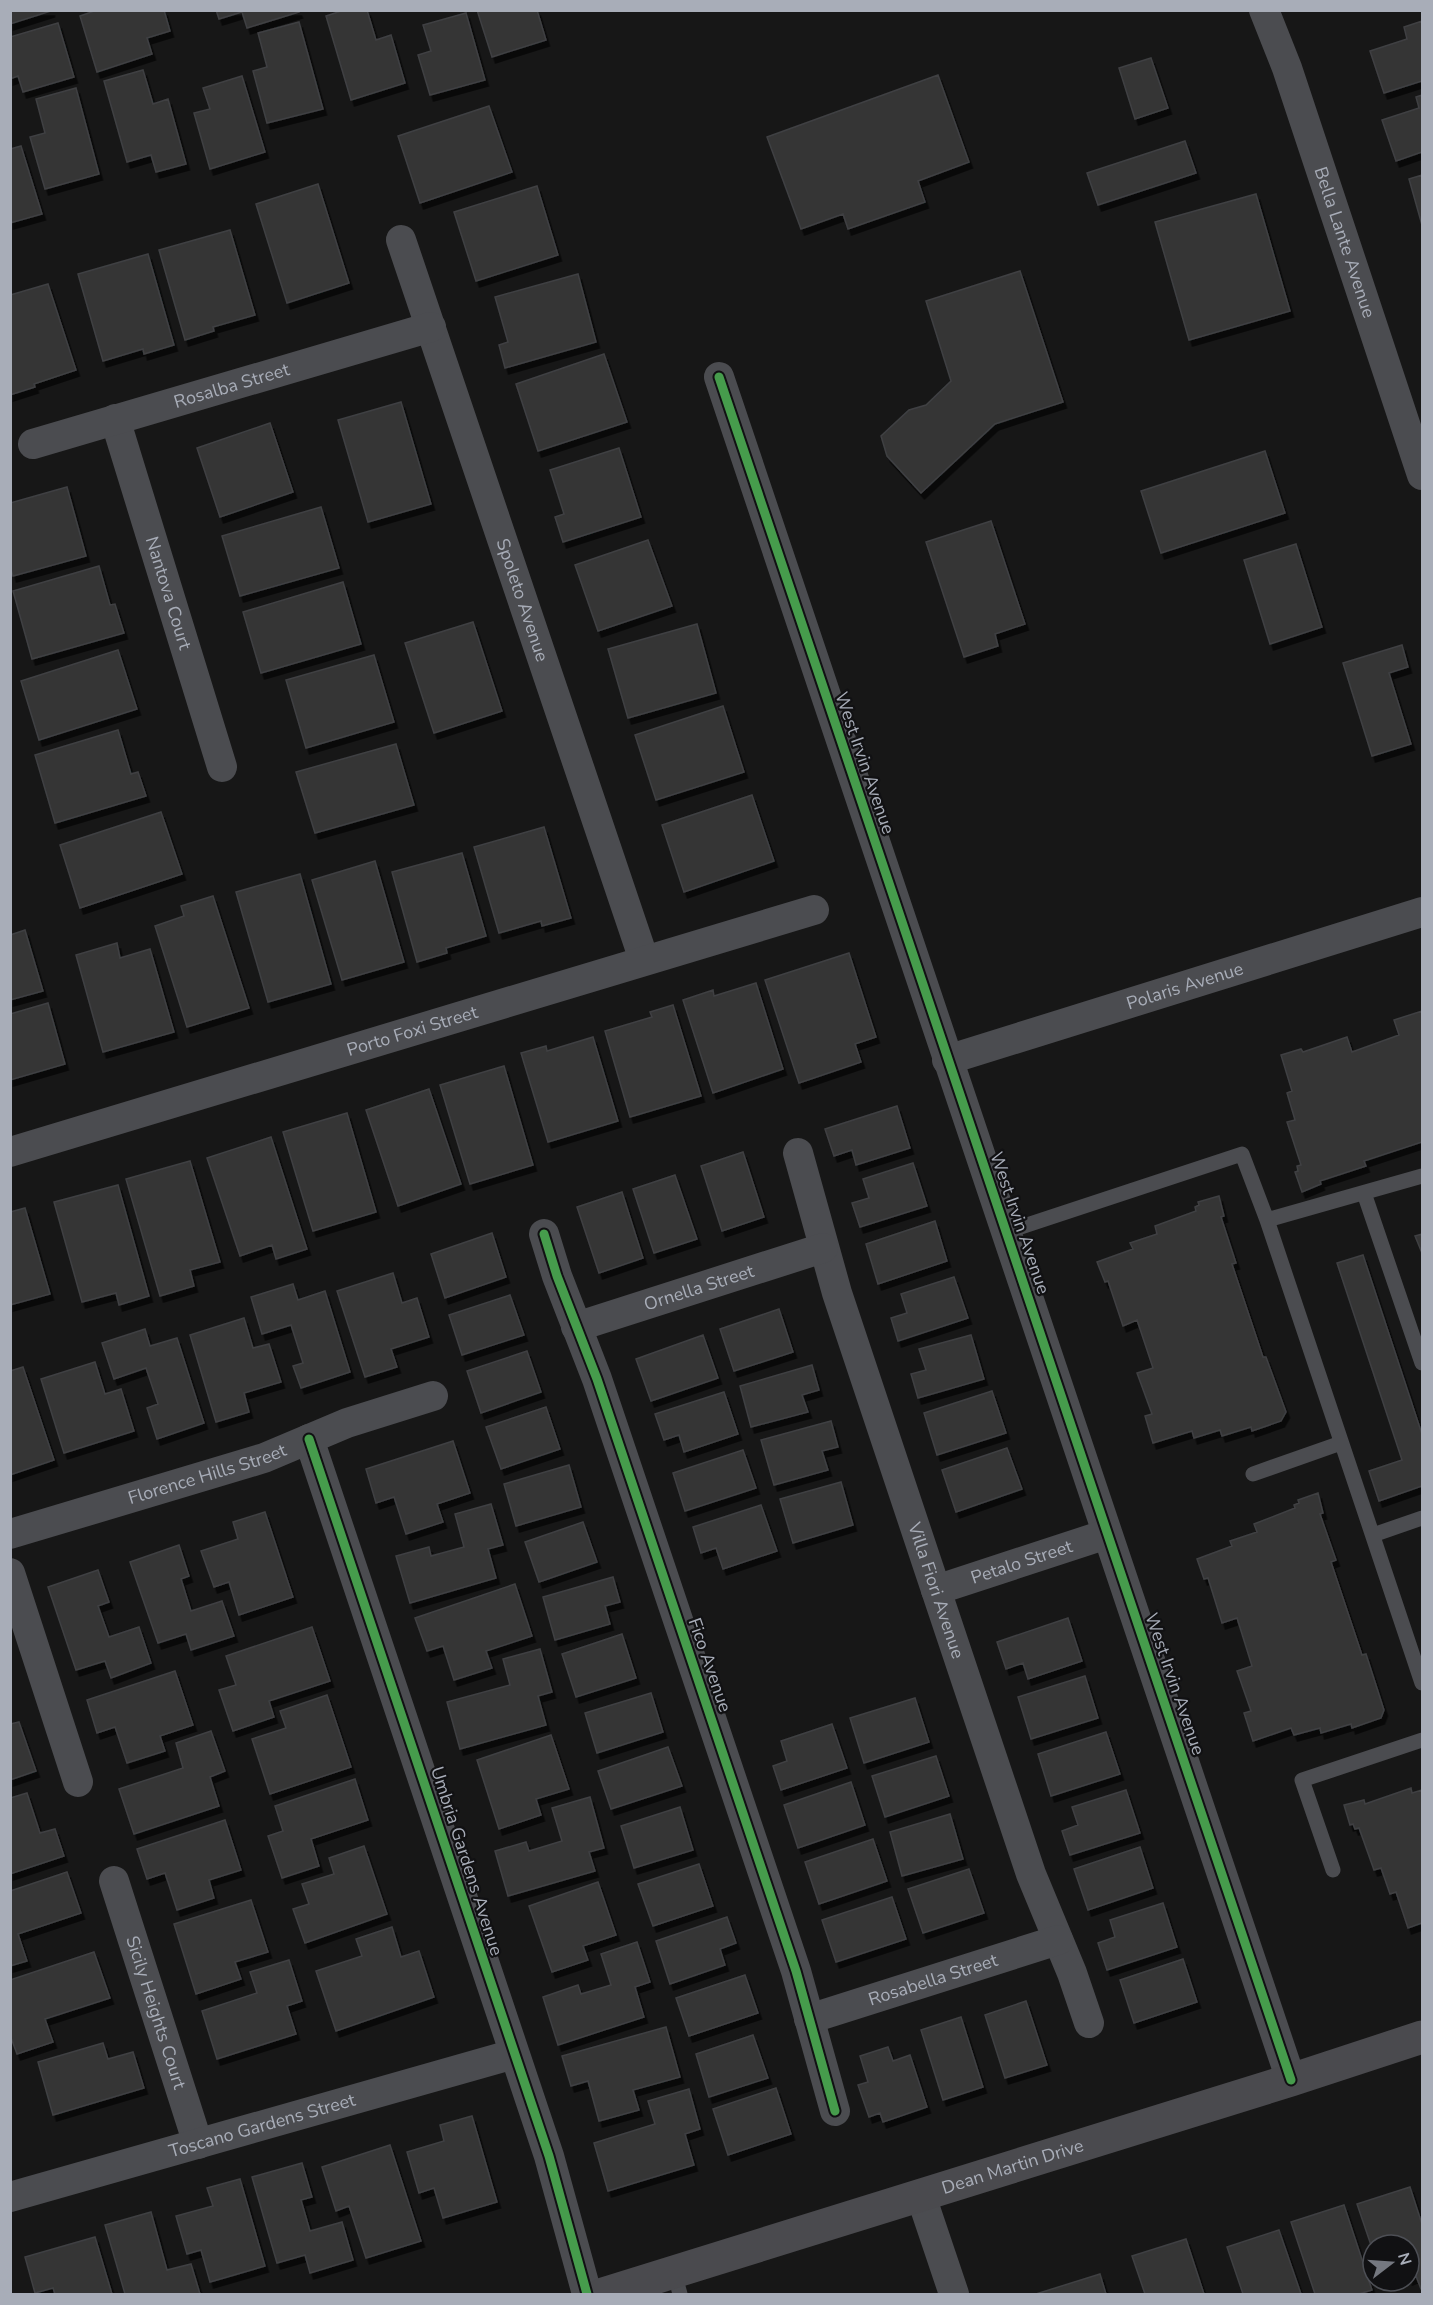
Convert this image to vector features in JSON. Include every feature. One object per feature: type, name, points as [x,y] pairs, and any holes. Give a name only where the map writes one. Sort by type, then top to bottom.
[{"type":"street","name":"Bella Lante Avenue","points":[[1264,10],[1287,68],[1422,475]]},
{"type":"street","name":"Spoleto Avenue","points":[[401,240],[644,960]]},
{"type":"street","name":"Rosalba Street","points":[[33,444],[431,327]]},
{"type":"street","name":"West Irvin Avenue","points":[[719,377],[1291,2080]]},
{"type":"street","name":"Nantova Court","points":[[115,419],[222,767]]},
{"type":"street","name":"Porto Foxi Street","points":[[10,1152],[814,910]]},
{"type":"street","name":"Polaris Avenue","points":[[947,1060],[1422,912]]},
{"type":"street","name":"Villa Fiori Avenue","points":[[798,1153],[823,1248],[936,1590],[1031,1874],[1089,2023]]},
{"type":"street","name":"Fico Avenue","points":[[544,1233],[557,1276],[601,1391],[792,1959],[835,2111]]},
{"type":"street","name":"Ornella Street","points":[[576,1327],[823,1248]]},
{"type":"street","name":"Florence Hills Street","points":[[10,1534],[264,1458],[347,1423],[433,1396]]},
{"type":"street","name":"Umbria Gardens Avenue","points":[[309,1439],[549,2156],[587,2295]]},
{"type":"street","name":"Petalo Street","points":[[936,1590],[1107,1534]]},
{"type":"street","points":[[10,1573],[78,1782]]},
{"type":"street","name":"Sicily Heights Court","points":[[114,1881],[198,2144]]},
{"type":"street","name":"Rosabella Street","points":[[809,2019],[1058,1940]]},
{"type":"street","name":"Dean Martin Drive","points":[[603,2295],[677,2283],[921,2196],[1422,2037]]},
{"type":"street","name":"Toscano Gardens Street","points":[[10,2197],[514,2054]]},
{"type":"street","points":[[921,2196],[954,2295]]},
{"type":"lane","points":[[1006,1232],[1242,1154],[1267,1220],[1422,1683]]},
{"type":"lane","points":[[1267,1220],[1422,1176]]},
{"type":"lane","points":[[1364,1193],[1422,1363]]},
{"type":"lane","points":[[1253,1474],[1341,1443]]},
{"type":"lane","points":[[1373,1535],[1422,1518]]},
{"type":"lane","points":[[1333,1870],[1302,1780],[1422,1740]]},
{"type":"building","points":[[10,10],[51,10],[51,11],[10,24]]},
{"type":"building","points":[[97,10],[164,10],[170,31],[147,38],[152,54],[97,72],[80,16]]},
{"type":"building","points":[[216,10],[298,10],[299,12],[247,28],[242,12],[219,19]]},
{"type":"building","points":[[344,10],[367,10],[376,40],[391,35],[405,83],[351,100],[326,16]]},
{"type":"building","points":[[477,10],[537,10],[546,40],[492,57]]},
{"type":"building","points":[[466,13],[485,80],[430,95],[418,55],[431,51],[423,25]]},
{"type":"building","points":[[1422,21],[1422,81],[1384,93],[1370,51],[1407,39],[1404,27]]},
{"type":"building","points":[[299,22],[323,109],[267,123],[253,71],[267,67],[258,33]]},
{"type":"building","points":[[58,23],[74,77],[23,92],[18,76],[10,79],[10,37]]},
{"type":"building","points":[[1151,58],[1168,108],[1135,119],[1119,68]]},
{"type":"building","points":[[143,70],[153,104],[168,99],[186,164],[156,172],[151,155],[127,162],[104,81]]},
{"type":"building","points":[[938,75],[969,162],[918,181],[925,202],[848,229],[843,214],[801,229],[767,137]]},
{"type":"building","points":[[242,76],[265,152],[210,169],[194,113],[210,109],[203,88]]},
{"type":"building","points":[[76,88],[99,174],[45,189],[30,137],[45,133],[36,99]]},
{"type":"building","points":[[1422,95],[1422,152],[1396,161],[1382,120],[1419,108],[1416,97]]},
{"type":"building","points":[[489,106],[512,172],[420,203],[398,136]]},
{"type":"building","points":[[1185,141],[1196,173],[1098,205],[1087,173]]},
{"type":"building","points":[[21,146],[42,214],[10,223],[10,149]]},
{"type":"building","points":[[1422,175],[1422,225],[1409,179]]},
{"type":"building","points":[[318,184],[349,283],[287,303],[256,204]]},
{"type":"building","points":[[537,186],[558,255],[476,281],[454,212]]},
{"type":"building","points":[[1256,194],[1290,311],[1189,340],[1155,222]]},
{"type":"building","points":[[230,230],[255,315],[213,327],[214,331],[185,340],[159,250]]},
{"type":"building","points":[[148,254],[174,345],[144,354],[143,349],[103,361],[78,274]]},
{"type":"building","points":[[1020,271],[1063,402],[995,424],[921,493],[887,456],[881,436],[909,410],[926,405],[951,381],[926,301]]},
{"type":"building","points":[[578,274],[596,342],[505,368],[499,345],[508,342],[495,297]]},
{"type":"building","points":[[48,284],[76,370],[10,395],[10,295]]},
{"type":"building","points":[[604,354],[627,422],[538,451],[516,384]]},
{"type":"building","points":[[401,402],[431,504],[368,522],[338,420]]},
{"type":"building","points":[[270,423],[293,492],[220,517],[197,448]]},
{"type":"building","points":[[619,448],[641,517],[563,542],[555,517],[564,514],[550,470]]},
{"type":"building","points":[[1265,451],[1285,513],[1161,553],[1141,491]]},
{"type":"building","points":[[67,487],[86,556],[13,576],[10,566],[10,503]]},
{"type":"building","points":[[321,507],[339,568],[240,596],[222,536]]},
{"type":"building","points":[[991,521],[1025,624],[995,634],[998,646],[964,657],[926,542]]},
{"type":"building","points":[[648,540],[672,606],[598,631],[575,565]]},
{"type":"building","points":[[1296,544],[1322,627],[1270,644],[1244,560]]},
{"type":"building","points":[[99,566],[110,605],[115,604],[124,633],[32,659],[13,591]]},
{"type":"building","points":[[343,582],[361,644],[261,673],[243,612]]},
{"type":"building","points":[[473,622],[502,711],[434,733],[405,643]]},
{"type":"building","points":[[697,624],[716,693],[628,718],[608,649]]},
{"type":"building","points":[[1402,645],[1408,667],[1389,673],[1411,744],[1372,756],[1343,663]]},
{"type":"building","points":[[118,650],[137,709],[39,740],[21,681]]},
{"type":"building","points":[[374,655],[394,722],[306,748],[286,680]]},
{"type":"building","points":[[723,706],[744,772],[656,800],[635,735]]},
{"type":"building","points":[[118,730],[131,774],[138,772],[146,796],[55,823],[35,755]]},
{"type":"building","points":[[396,744],[414,805],[315,833],[296,772]]},
{"type":"building","points":[[752,795],[774,861],[684,892],[662,825]]},
{"type":"building","points":[[161,812],[182,874],[80,908],[60,845]]},
{"type":"building","points":[[544,827],[571,918],[542,926],[541,921],[499,933],[474,847]]},
{"type":"building","points":[[462,853],[486,936],[446,948],[447,953],[417,962],[392,872]]},
{"type":"building","points":[[375,861],[404,962],[342,980],[312,880]]},
{"type":"building","points":[[300,874],[331,984],[268,1002],[236,892]]},
{"type":"building","points":[[213,896],[249,1008],[187,1027],[155,926],[184,916],[181,906]]},
{"type":"building","points":[[25,930],[43,991],[10,1000],[10,935]]},
{"type":"building","points":[[117,943],[120,958],[150,949],[174,1032],[103,1052],[76,955]]},
{"type":"building","points":[[849,953],[876,1037],[855,1044],[861,1062],[799,1083],[765,980]]},
{"type":"building","points":[[756,983],[783,1069],[713,1093],[683,1000],[713,990],[714,996]]},
{"type":"building","points":[[48,1003],[65,1064],[10,1080],[10,1014]]},
{"type":"building","points":[[673,1005],[701,1096],[630,1117],[605,1031],[652,1017],[650,1012]]},
{"type":"building","points":[[1422,1011],[1422,1142],[1364,1161],[1366,1166],[1320,1181],[1321,1184],[1302,1192],[1295,1172],[1298,1171],[1297,1166],[1301,1165],[1287,1122],[1295,1120],[1287,1093],[1292,1091],[1281,1055],[1301,1049],[1303,1052],[1347,1037],[1352,1052],[1399,1035],[1394,1020]]},
{"type":"building","points":[[593,1037],[618,1121],[548,1142],[521,1053],[546,1046],[547,1051]]},
{"type":"building","points":[[504,1066],[533,1165],[470,1184],[440,1085]]},
{"type":"building","points":[[429,1089],[461,1184],[398,1206],[366,1110]]},
{"type":"building","points":[[897,1106],[910,1148],[856,1165],[852,1150],[834,1156],[825,1129]]},
{"type":"building","points":[[347,1113],[376,1212],[313,1231],[283,1132]]},
{"type":"building","points":[[271,1137],[307,1249],[276,1259],[272,1245],[240,1256],[207,1158]]},
{"type":"building","points":[[743,1152],[764,1217],[722,1231],[701,1166]]},
{"type":"building","points":[[190,1161],[220,1262],[190,1270],[194,1286],[160,1296],[126,1179]]},
{"type":"building","points":[[913,1163],[927,1206],[860,1227],[852,1203],[869,1198],[863,1179]]},
{"type":"building","points":[[675,1175],[697,1239],[654,1253],[633,1189]]},
{"type":"building","points":[[118,1185],[149,1296],[119,1305],[116,1293],[82,1302],[54,1202]]},
{"type":"building","points":[[622,1192],[643,1258],[599,1273],[577,1207]]},
{"type":"building","points":[[1219,1196],[1224,1216],[1221,1217],[1236,1263],[1232,1264],[1263,1357],[1266,1357],[1286,1412],[1281,1421],[1252,1431],[1251,1427],[1222,1436],[1220,1430],[1194,1438],[1192,1431],[1153,1443],[1145,1416],[1152,1414],[1137,1373],[1153,1368],[1137,1320],[1123,1326],[1108,1281],[1105,1282],[1097,1262],[1133,1249],[1130,1243],[1157,1234],[1155,1226],[1196,1211],[1195,1207],[1199,1205],[1198,1202]]},
{"type":"building","points":[[25,1208],[50,1294],[10,1305],[10,1212]]},
{"type":"building","points":[[935,1221],[947,1261],[878,1284],[866,1244]]},
{"type":"building","points":[[492,1233],[506,1277],[445,1298],[431,1254]]},
{"type":"building","points":[[1422,1234],[1422,1253],[1415,1236]]},
{"type":"building","points":[[1363,1255],[1422,1434],[1422,1486],[1379,1501],[1369,1471],[1402,1460],[1337,1263]]},
{"type":"building","points":[[393,1273],[402,1303],[417,1298],[429,1337],[391,1349],[397,1367],[365,1377],[337,1291]]},
{"type":"building","points":[[954,1277],[968,1318],[898,1341],[891,1318],[907,1313],[901,1294]]},
{"type":"building","points":[[293,1284],[298,1300],[325,1291],[350,1372],[301,1388],[293,1366],[303,1363],[291,1325],[262,1334],[251,1297]]},
{"type":"building","points":[[510,1295],[524,1335],[462,1355],[449,1315]]},
{"type":"building","points":[[779,1309],[793,1352],[734,1371],[720,1329]]},
{"type":"building","points":[[244,1318],[253,1348],[269,1344],[281,1382],[244,1393],[249,1412],[216,1422],[190,1335]]},
{"type":"building","points":[[145,1329],[150,1346],[177,1338],[204,1423],[157,1439],[147,1408],[158,1404],[146,1368],[114,1379],[102,1343]]},
{"type":"building","points":[[703,1335],[718,1378],[651,1401],[636,1359]]},
{"type":"building","points":[[971,1335],[984,1379],[918,1398],[911,1374],[926,1370],[919,1349]]},
{"type":"building","points":[[527,1351],[541,1392],[481,1413],[467,1371]]},
{"type":"building","points":[[95,1362],[105,1394],[121,1389],[134,1431],[64,1453],[41,1379]]},
{"type":"building","points":[[812,1365],[819,1390],[802,1395],[808,1412],[751,1427],[740,1386]]},
{"type":"building","points":[[23,1367],[54,1460],[10,1475],[10,1371]]},
{"type":"building","points":[[992,1391],[1006,1433],[937,1455],[924,1413]]},
{"type":"building","points":[[724,1392],[738,1434],[684,1452],[679,1435],[664,1440],[655,1414]]},
{"type":"building","points":[[546,1407],[560,1449],[501,1469],[486,1427]]},
{"type":"building","points":[[831,1421],[838,1447],[822,1451],[828,1470],[774,1485],[761,1440]]},
{"type":"building","points":[[453,1441],[470,1493],[437,1504],[443,1522],[406,1534],[394,1497],[376,1503],[366,1469]]},
{"type":"building","points":[[1007,1448],[1022,1489],[956,1512],[942,1470]]},
{"type":"building","points":[[743,1450],[756,1488],[685,1511],[673,1473]]},
{"type":"building","points":[[569,1465],[581,1507],[516,1526],[504,1484]]},
{"type":"building","points":[[841,1482],[853,1525],[793,1543],[780,1499]]},
{"type":"building","points":[[1318,1493],[1323,1513],[1320,1514],[1336,1560],[1331,1562],[1362,1655],[1366,1654],[1384,1710],[1381,1718],[1352,1728],[1351,1724],[1321,1733],[1320,1728],[1294,1735],[1291,1728],[1253,1741],[1244,1713],[1251,1711],[1237,1671],[1252,1666],[1237,1618],[1222,1623],[1208,1578],[1204,1579],[1197,1559],[1232,1546],[1230,1541],[1257,1532],[1254,1524],[1295,1508],[1294,1505],[1299,1503],[1298,1500]]},
{"type":"building","points":[[491,1504],[503,1545],[488,1549],[496,1578],[410,1603],[396,1556],[429,1547],[431,1556],[464,1547],[455,1514]]},
{"type":"building","points":[[761,1505],[777,1551],[723,1569],[716,1548],[701,1553],[693,1527]]},
{"type":"building","points":[[265,1512],[293,1597],[239,1615],[229,1582],[214,1587],[201,1551],[238,1539],[233,1522]]},
{"type":"building","points":[[583,1522],[597,1562],[539,1582],[525,1542]]},
{"type":"building","points":[[179,1545],[189,1576],[181,1579],[191,1611],[222,1601],[234,1636],[191,1650],[186,1634],[158,1643],[130,1562]]},
{"type":"building","points":[[98,1570],[109,1602],[98,1606],[109,1637],[139,1627],[151,1663],[111,1678],[105,1661],[76,1670],[48,1587]]},
{"type":"building","points":[[613,1577],[620,1602],[605,1606],[610,1624],[555,1640],[543,1597]]},
{"type":"building","points":[[515,1584],[532,1636],[486,1651],[492,1668],[454,1680],[443,1646],[427,1651],[415,1618]]},
{"type":"building","points":[[1068,1618],[1082,1661],[1028,1679],[1023,1663],[1006,1669],[997,1642]]},
{"type":"building","points":[[312,1627],[330,1681],[269,1701],[274,1717],[233,1731],[219,1690],[236,1685],[226,1656]]},
{"type":"building","points":[[622,1634],[636,1678],[576,1697],[562,1654]]},
{"type":"building","points":[[540,1649],[552,1692],[538,1696],[546,1725],[460,1749],[447,1702],[510,1685],[503,1659]]},
{"type":"building","points":[[175,1671],[193,1725],[160,1736],[165,1751],[127,1763],[115,1727],[97,1733],[87,1700]]},
{"type":"building","points":[[1085,1676],[1098,1718],[1031,1739],[1018,1697]]},
{"type":"building","points":[[651,1693],[663,1732],[597,1753],[585,1713]]},
{"type":"building","points":[[327,1695],[351,1767],[270,1794],[252,1739],[286,1728],[280,1711]]},
{"type":"building","points":[[915,1698],[929,1742],[864,1763],[850,1718]]},
{"type":"building","points":[[19,1722],[36,1771],[10,1780],[10,1724]]},
{"type":"building","points":[[832,1724],[847,1768],[781,1790],[773,1766],[787,1761],[781,1741]]},
{"type":"building","points":[[211,1731],[225,1771],[210,1777],[219,1806],[134,1834],[119,1789],[183,1768],[176,1743]]},
{"type":"building","points":[[1106,1732],[1120,1774],[1051,1796],[1038,1754]]},
{"type":"building","points":[[551,1735],[569,1789],[536,1799],[541,1815],[499,1829],[477,1760]]},
{"type":"building","points":[[668,1747],[682,1786],[611,1809],[598,1771]]},
{"type":"building","points":[[936,1756],[949,1796],[885,1817],[872,1776]]},
{"type":"building","points":[[355,1779],[368,1820],[311,1839],[319,1866],[282,1878],[268,1836],[283,1831],[275,1806]]},
{"type":"building","points":[[851,1782],[865,1825],[798,1848],[784,1805]]},
{"type":"building","points":[[1411,1788],[1412,1793],[1422,1790],[1422,1923],[1408,1928],[1396,1892],[1390,1894],[1381,1868],[1374,1870],[1359,1828],[1355,1829],[1353,1824],[1350,1825],[1344,1805],[1364,1800],[1365,1804]]},
{"type":"building","points":[[1126,1790],[1140,1833],[1070,1855],[1062,1831],[1078,1825],[1072,1807]]},
{"type":"building","points":[[27,1793],[40,1833],[55,1829],[64,1856],[10,1874],[10,1798]]},
{"type":"building","points":[[590,1797],[604,1848],[589,1852],[595,1871],[508,1896],[495,1851],[526,1842],[529,1851],[562,1841],[552,1808]]},
{"type":"building","points":[[680,1807],[693,1850],[634,1868],[621,1826]]},
{"type":"building","points":[[950,1814],[963,1859],[902,1876],[890,1832]]},
{"type":"building","points":[[225,1820],[241,1870],[209,1880],[214,1898],[177,1910],[165,1873],[147,1879],[137,1849]]},
{"type":"building","points":[[873,1839],[887,1881],[819,1904],[805,1862]]},
{"type":"building","points":[[364,1846],[387,1914],[305,1943],[293,1909],[309,1904],[302,1884],[334,1874],[329,1858]]},
{"type":"building","points":[[1140,1847],[1153,1888],[1088,1910],[1074,1869]]},
{"type":"building","points":[[699,1864],[713,1906],[653,1926],[638,1884]]},
{"type":"building","points":[[969,1869],[984,1913],[923,1933],[908,1889]]},
{"type":"building","points":[[67,1872],[81,1913],[18,1934],[27,1961],[10,1966],[10,1891]]},
{"type":"building","points":[[598,1882],[616,1935],[583,1946],[588,1960],[552,1972],[529,1906]]},
{"type":"building","points":[[892,1897],[906,1939],[836,1962],[822,1920]]},
{"type":"building","points":[[251,1900],[268,1952],[235,1962],[241,1979],[196,1994],[174,1924]]},
{"type":"building","points":[[1163,1903],[1177,1947],[1107,1970],[1098,1943],[1115,1937],[1110,1920]]},
{"type":"building","points":[[727,1917],[736,1943],[720,1949],[725,1965],[670,1984],[656,1941]]},
{"type":"building","points":[[392,1927],[401,1957],[419,1951],[434,1997],[336,2031],[316,1971],[362,1956],[356,1939]]},
{"type":"building","points":[[637,1942],[650,1982],[635,1987],[644,2017],[558,2045],[543,1997],[578,1985],[581,1994],[611,1985],[601,1954]]},
{"type":"building","points":[[94,1952],[110,1998],[45,2019],[53,2042],[17,2054],[10,2035],[10,1980]]},
{"type":"building","points":[[1183,1959],[1197,2002],[1134,2023],[1120,1980]]},
{"type":"building","points":[[289,1960],[302,2001],[287,2006],[296,2034],[217,2059],[202,2011],[257,1993],[250,1972]]},
{"type":"building","points":[[745,1975],[758,2013],[689,2036],[676,1998]]},
{"type":"building","points":[[1026,2001],[1047,2065],[1005,2078],[985,2015]]},
{"type":"building","points":[[961,2017],[983,2087],[943,2100],[921,2030]]},
{"type":"building","points":[[666,2027],[680,2077],[633,2090],[639,2110],[599,2121],[588,2081],[571,2086],[562,2056]]},
{"type":"building","points":[[753,2035],[768,2078],[709,2097],[696,2054]]},
{"type":"building","points":[[103,2043],[108,2059],[133,2052],[144,2088],[53,2115],[38,2062]]},
{"type":"building","points":[[888,2047],[893,2061],[910,2055],[927,2107],[883,2122],[880,2113],[869,2117],[858,2085],[868,2082],[860,2056]]},
{"type":"building","points":[[776,2088],[791,2134],[728,2155],[713,2109]]},
{"type":"building","points":[[689,2089],[700,2129],[685,2134],[694,2165],[608,2191],[594,2143],[655,2124],[648,2101]]},
{"type":"building","points":[[472,2116],[497,2202],[443,2218],[434,2188],[419,2193],[407,2152],[444,2141],[440,2125]]},
{"type":"building","points":[[390,2145],[421,2241],[366,2258],[349,2206],[336,2211],[322,2167]]},
{"type":"building","points":[[302,2163],[312,2197],[301,2200],[310,2231],[342,2222],[353,2260],[310,2273],[305,2255],[277,2263],[252,2177]]},
{"type":"building","points":[[240,2179],[265,2266],[210,2282],[201,2250],[187,2254],[176,2216],[213,2206],[207,2188]]},
{"type":"building","points":[[1410,2187],[1422,2224],[1422,2289],[1421,2233],[1367,2233],[1357,2204]]},
{"type":"building","points":[[1344,2205],[1361,2257],[1362,2293],[1315,2294],[1291,2222]]},
{"type":"building","points":[[151,2212],[167,2270],[191,2264],[200,2294],[125,2294],[105,2225]]},
{"type":"building","points":[[1279,2230],[1301,2294],[1243,2294],[1227,2247]]},
{"type":"building","points":[[95,2237],[112,2294],[55,2294],[53,2288],[35,2293],[25,2257]]},
{"type":"building","points":[[1186,2239],[1204,2294],[1145,2294],[1132,2256]]},
{"type":"building","points":[[1100,2274],[1106,2294],[1036,2294]]},
{"type":"cycle path","points":[[719,377],[1291,2080]]},
{"type":"cycle path","points":[[544,1234],[557,1276],[597,1379],[796,1971],[835,2111]]},
{"type":"cycle path","points":[[309,1439],[549,2156],[587,2294]]}]
